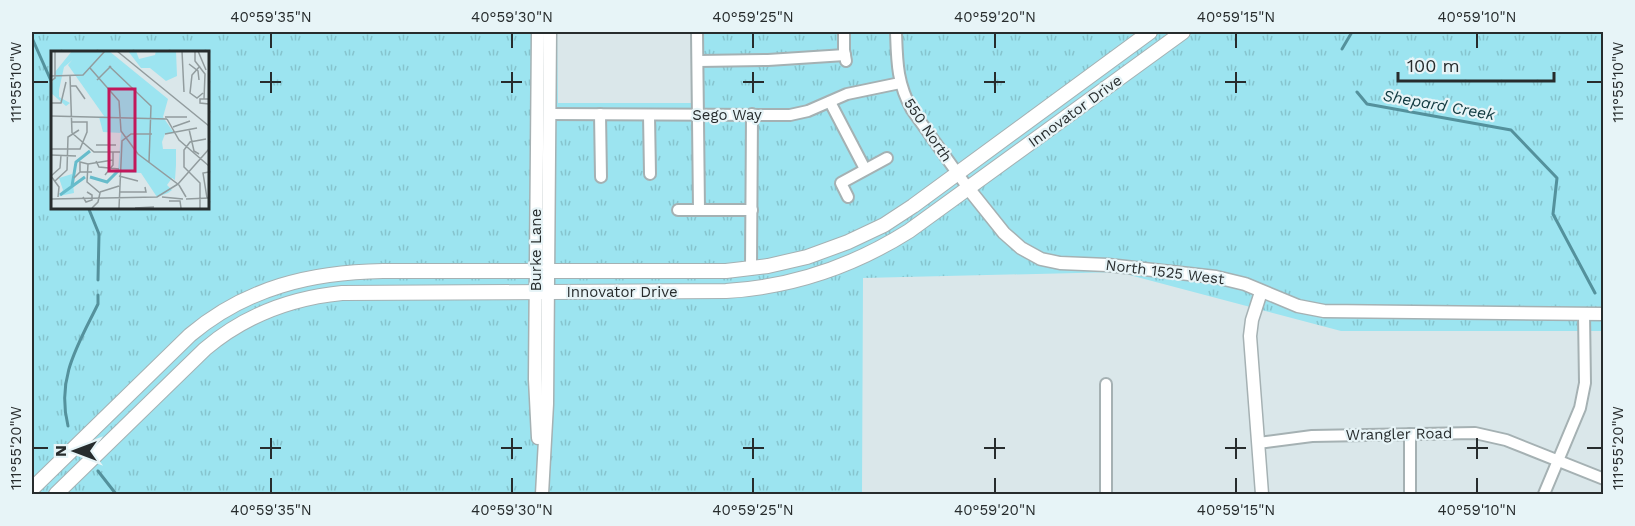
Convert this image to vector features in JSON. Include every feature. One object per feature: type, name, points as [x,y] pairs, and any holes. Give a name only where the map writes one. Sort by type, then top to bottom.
[{"type":"main road","name":"Innovator Drive","points":[[32,489],[190,335],[220,313],[251,296],[304,279],[345,273],[704,271],[751,268],[807,257],[848,242],[899,216],[1150,32]]},
{"type":"main road","name":"Innovator Drive","points":[[56,495],[205,349],[227,332],[254,316],[296,301],[342,293],[726,291],[761,288],[807,278],[846,265],[880,249],[909,231],[1183,32]]},
{"type":"street","name":"Burke Lane","points":[[538,32],[542,292],[536,401],[542,495]]},
{"type":"street","name":"Burke Lane","points":[[542,271],[550,32]]},
{"type":"street","points":[[697,32],[699,210]]},
{"type":"street","points":[[698,61],[845,58],[844,32]]},
{"type":"street","name":"550 North","points":[[896,32],[897,67],[906,99],[968,188]]},
{"type":"street","name":"Sego Way","points":[[549,114],[790,115],[808,111],[848,94],[900,83]]},
{"type":"street","points":[[830,102],[864,169]]},
{"type":"street","points":[[600,114],[601,177]]},
{"type":"street","points":[[751,268],[752,114]]},
{"type":"street","points":[[649,115],[650,174]]},
{"type":"street","points":[[848,197],[841,183],[887,158]]},
{"type":"street","name":"North 1525 West","points":[[968,188],[1004,233],[1021,248],[1041,259],[1060,263],[1108,265],[1216,277],[1237,282],[1298,306],[1336,312],[1604,314]]},
{"type":"street","points":[[678,210],[752,210]]},
{"type":"street","points":[[1261,292],[1252,320],[1250,336],[1262,495]]},
{"type":"street","points":[[1545,495],[1580,408],[1585,383],[1584,314]]},
{"type":"street","points":[[1106,384],[1106,495]]},
{"type":"street","name":"Wrangler Road","points":[[1258,443],[1312,436],[1474,433],[1506,440],[1604,479]]},
{"type":"street","points":[[1410,434],[1410,495]]},
{"type":"green space","points":[[32,32],[557,32],[558,103],[694,103],[696,32],[1603,32],[1603,331],[1341,331],[1118,272],[863,278],[862,494],[32,494]]},
{"type":"waterway","name":"Shepard Creek","points":[[1342,49],[1352,32]]},
{"type":"waterway","name":"Shepard Creek","points":[[32,38],[51,81]]},
{"type":"waterway","name":"Shepard Creek","points":[[1357,92],[1367,104],[1511,130],[1557,178],[1553,214],[1595,293]]},
{"type":"waterway","name":"Shepard Creek","points":[[88,208],[99,234],[98,280]]},
{"type":"waterway","name":"Shepard Creek","points":[[68,426],[65,409],[67,377],[71,362],[98,304],[98,295]]},
{"type":"waterway","name":"Shepard Creek","points":[[98,471],[116,494]]}]
